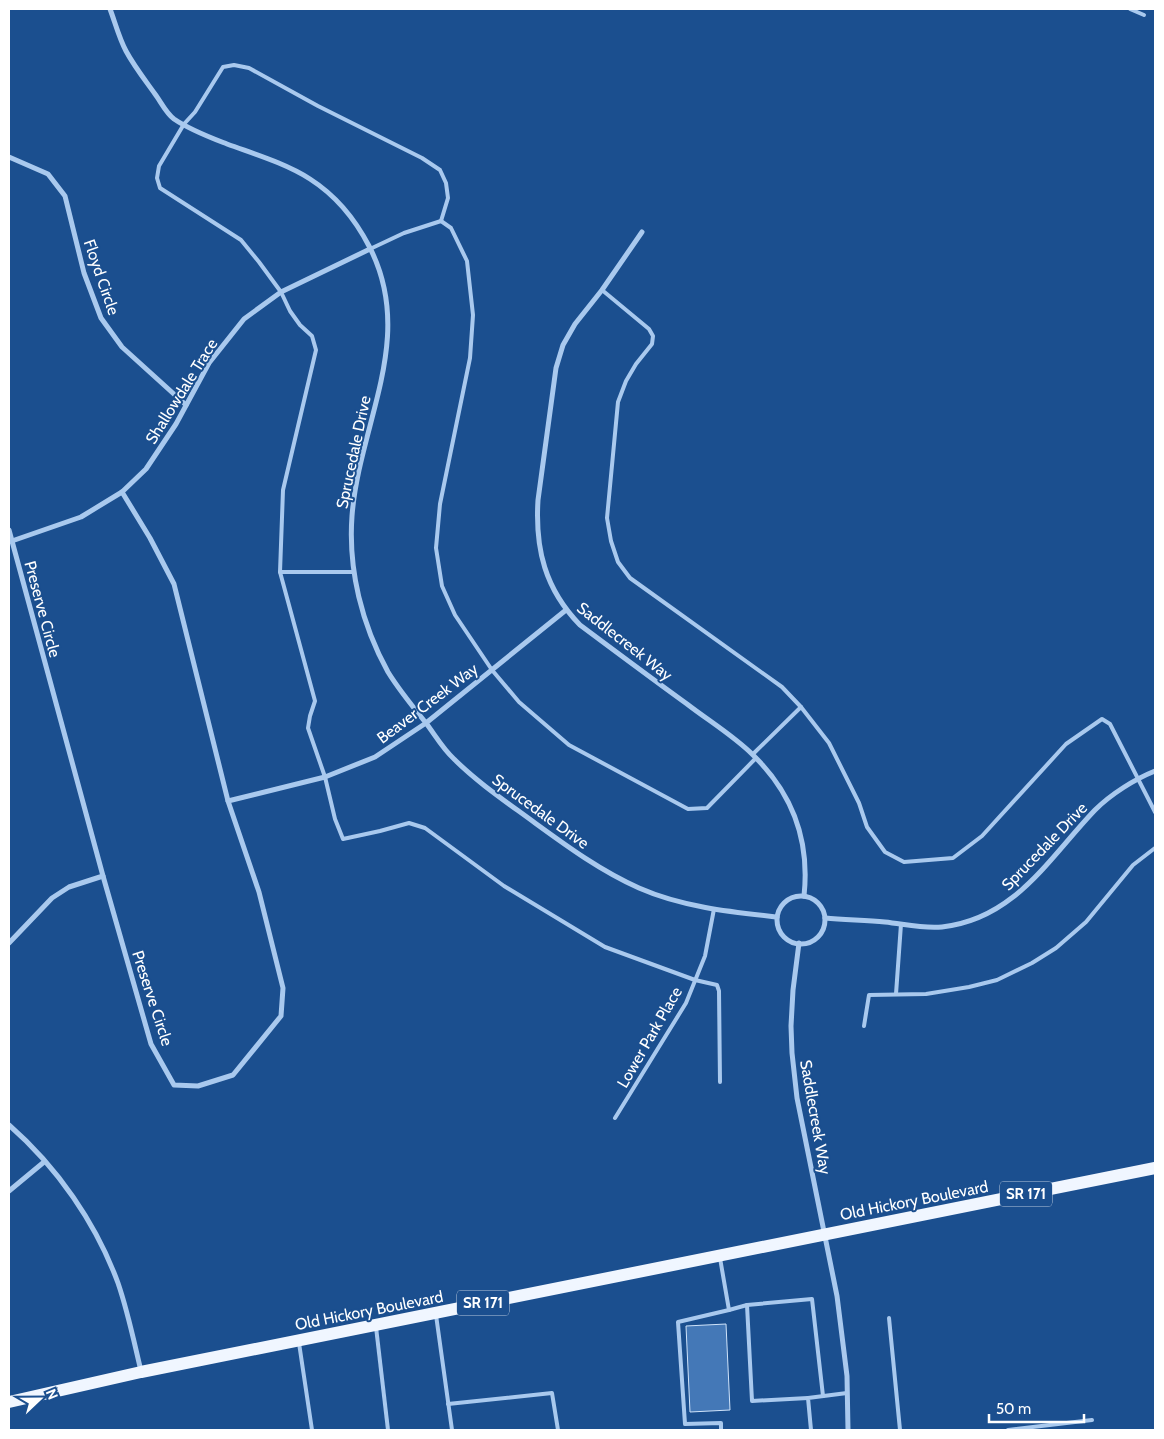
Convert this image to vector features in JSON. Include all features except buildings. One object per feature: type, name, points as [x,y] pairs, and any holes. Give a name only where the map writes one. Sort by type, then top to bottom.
[{"type":"main road","name":"Old Hickory Boulevard","points":[[9,1402],[141,1372],[1155,1168]]},
{"type":"street","name":"Sprucedale Drive","points":[[110,9],[126,50],[171,117],[204,134],[291,169],[310,179],[345,209],[360,229],[382,274],[389,320],[388,344],[356,483],[351,543],[354,572],[362,611],[373,641],[388,672],[406,698],[452,757],[478,780],[573,851],[610,874],[641,889],[667,898],[714,908],[777,916]]},
{"type":"street","name":"Floyd Circle","points":[[9,156],[48,174],[65,196],[84,273],[100,318],[122,348],[186,405]]},
{"type":"street","name":"Saddlecreek Way","points":[[642,232],[602,290],[575,324],[563,345],[556,368],[538,500],[537,520],[540,554],[550,583],[566,610],[580,625],[754,756],[771,774],[788,798],[800,828],[805,854],[806,880],[804,896]]},
{"type":"street","name":"Shallowdale Trace","points":[[10,541],[81,517],[122,492],[146,469],[186,405],[209,363],[244,319],[281,292],[370,249]]},
{"type":"street","name":"Preserve Circle","points":[[10,541],[103,876],[152,1044],[174,1086],[198,1086],[233,1075],[280,1016],[284,988],[259,892],[228,801],[174,584],[150,538],[122,492]]},
{"type":"street","points":[[9,530],[10,541]]},
{"type":"street","name":"Beaver Creek Way","points":[[228,801],[325,777],[375,757],[426,723],[566,610]]},
{"type":"street","name":"Sprucedale Drive","points":[[824,918],[942,927],[975,919],[1012,900],[1052,861],[1096,809],[1137,778],[1155,771]]},
{"type":"street","points":[[9,943],[52,898],[68,887],[103,876]]},
{"type":"street","points":[[796,896],[804,896],[813,899],[820,905],[824,918],[824,927],[812,941],[799,944],[790,941],[782,934],[778,926],[777,916],[785,902],[796,896]]},
{"type":"street","name":"Saddlecreek Way","points":[[799,944],[793,990],[792,1053],[797,1098],[826,1235]]},
{"type":"street","points":[[9,1125],[22,1136],[68,1188],[90,1223],[107,1255],[118,1284],[141,1372]]},
{"type":"street","points":[[9,1191],[44,1162]]},
{"type":"street","name":"Old Hickory Boulevard","points":[[826,1235],[837,1296],[847,1376],[848,1430]]},
{"type":"lane","points":[[1130,9],[1144,15]]},
{"type":"lane","points":[[441,221],[448,198],[446,183],[440,170],[422,158],[318,106],[249,68],[234,65],[223,67],[195,112],[184,124],[159,166],[157,178],[160,188],[241,240],[260,262],[281,292],[290,311],[300,325],[312,336],[316,350],[283,490],[280,572],[315,701],[308,728],[325,777],[335,819],[343,839],[410,823],[425,828],[504,886],[605,947],[695,980],[714,983],[719,991],[720,1082]]},
{"type":"lane","points":[[370,249],[404,232],[441,221]]},
{"type":"lane","points":[[441,221],[451,228],[467,261],[472,315],[470,358],[440,504],[436,548],[442,586],[455,615],[492,670],[519,702],[569,746],[688,809],[707,808],[801,707]]},
{"type":"lane","points":[[602,290],[649,329],[653,336],[652,344],[636,364],[626,381],[618,402],[607,518],[618,562],[630,578],[782,688],[801,707],[829,743],[859,803],[867,827],[885,852],[904,862],[954,858],[982,836],[1066,744],[1102,719],[1110,724],[1155,812]]},
{"type":"lane","points":[[280,572],[354,572]]},
{"type":"lane","points":[[864,1026],[869,995],[926,994],[969,987],[997,980],[1032,963],[1056,948],[1086,922],[1133,865],[1155,848]]},
{"type":"lane","name":"Lower Park Place","points":[[615,1118],[686,1003],[705,956],[714,908]]},
{"type":"lane","points":[[896,994],[901,924]]},
{"type":"lane","points":[[719,1256],[729,1310]]},
{"type":"lane","points":[[721,1430],[721,1423],[685,1424],[678,1322],[747,1305],[812,1299],[823,1396]]},
{"type":"lane","points":[[747,1305],[752,1401],[808,1398],[847,1393]]},
{"type":"lane","points":[[436,1313],[452,1430]]},
{"type":"lane","points":[[889,1318],[900,1430]]},
{"type":"lane","points":[[376,1325],[388,1430]]},
{"type":"lane","points":[[299,1340],[312,1430]]},
{"type":"lane","points":[[448,1404],[552,1393],[558,1430]]},
{"type":"lane","points":[[808,1398],[811,1430]]},
{"type":"lane","points":[[1008,1430],[1092,1420]]}]
